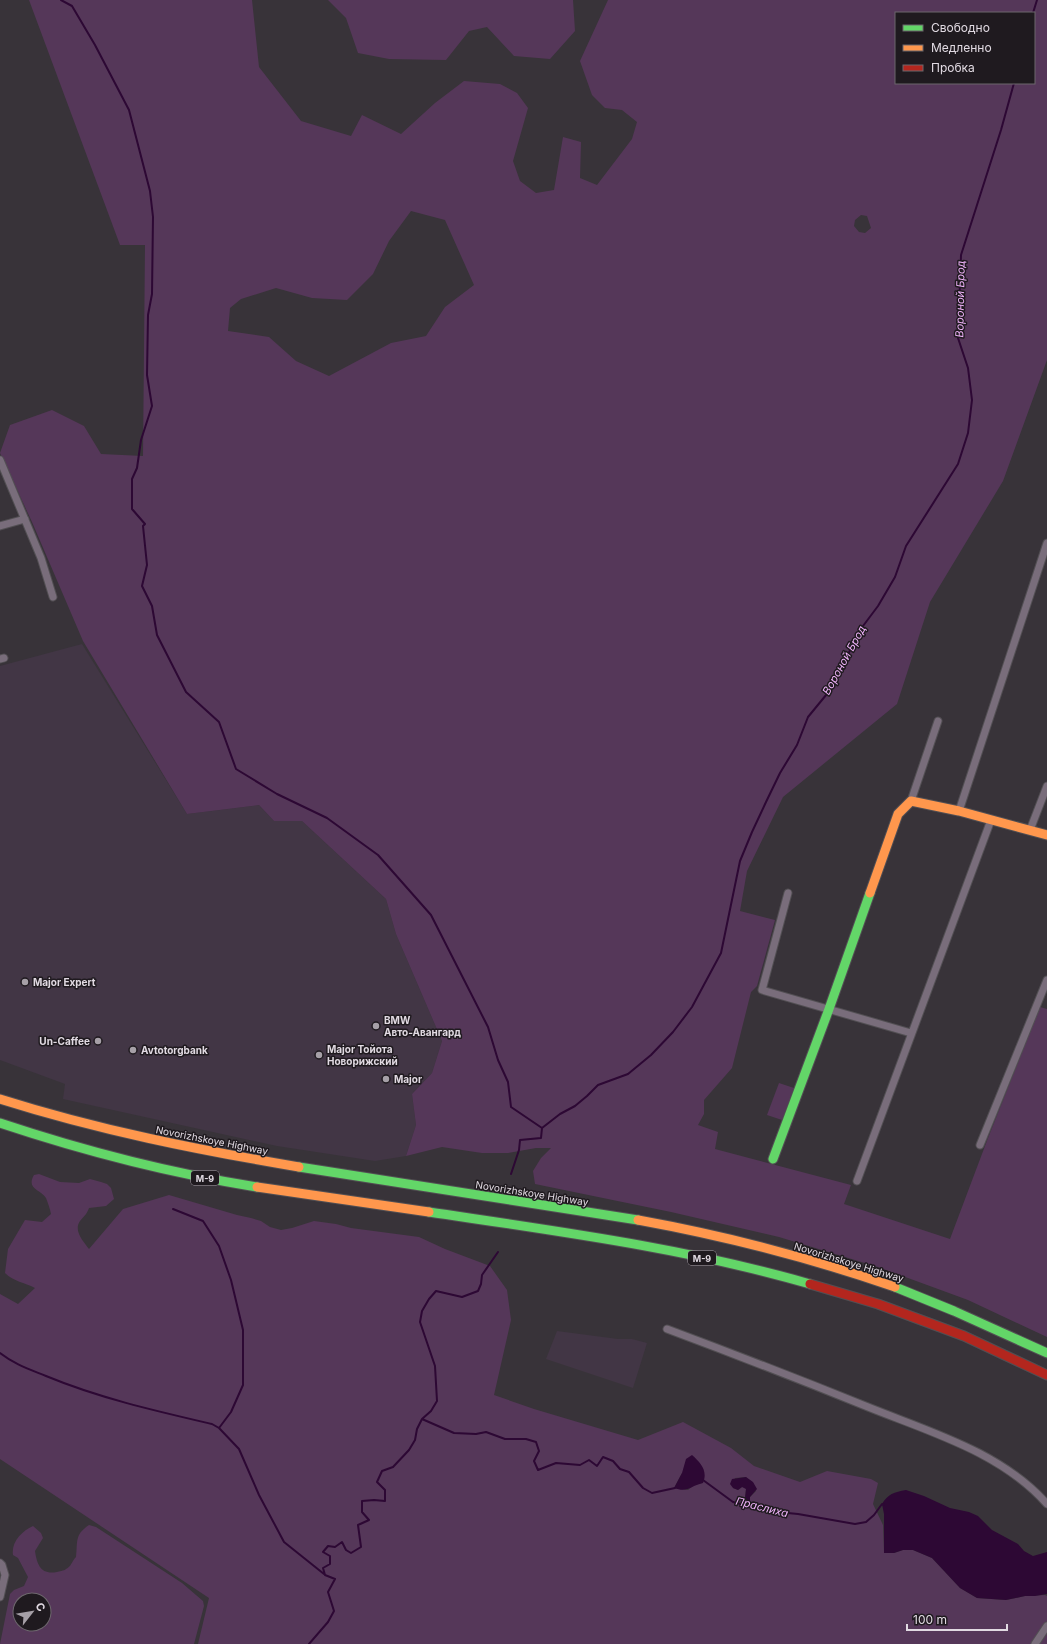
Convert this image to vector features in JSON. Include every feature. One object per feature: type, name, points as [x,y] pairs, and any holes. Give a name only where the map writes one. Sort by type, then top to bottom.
[{"type":"main road","points":[[773,1159],[830,1009],[898,814],[911,800],[1047,835]]},
{"type":"main road","name":"Novorizhskoye Highway","points":[[0,1099],[78,1123],[191,1148],[353,1176],[638,1220],[700,1232],[796,1257],[899,1289],[974,1319],[1047,1353]]},
{"type":"main road","name":"М-9","points":[[0,1123],[71,1147],[219,1181],[593,1237],[733,1265],[793,1279],[885,1307],[959,1334],[1012,1357],[1047,1375]]},
{"type":"street","points":[[0,460],[41,558],[53,597]]},
{"type":"street","points":[[0,526],[25,519]]},
{"type":"street","points":[[958,811],[1047,542]]},
{"type":"street","points":[[911,800],[938,721]]},
{"type":"street","points":[[1030,830],[1047,786]]},
{"type":"street","points":[[857,1181],[911,1033],[992,820]]},
{"type":"street","points":[[788,893],[762,990],[911,1033]]},
{"type":"street","points":[[980,1145],[1047,980]]},
{"type":"street","points":[[667,1328],[968,1447],[1008,1469],[1047,1504]]},
{"type":"street","points":[[0,1563],[5,1575],[0,1597]]},
{"type":"street","points":[[1036,1644],[1047,1626]]},
{"type":"shaded area","points":[[29,0],[252,0],[259,67],[301,121],[351,136],[362,115],[401,134],[435,103],[464,81],[500,84],[517,93],[528,108],[513,161],[520,181],[536,193],[554,190],[563,137],[581,142],[580,178],[597,185],[632,139],[637,122],[622,110],[605,108],[592,95],[580,61],[608,0],[1047,0],[1047,360],[1003,481],[930,602],[897,704],[783,797],[747,871],[740,911],[775,920],[757,986],[751,992],[732,1068],[704,1100],[704,1114],[698,1125],[718,1132],[715,1149],[851,1185],[844,1204],[950,1239],[1040,1007],[1047,1009],[1047,1337],[968,1300],[878,1267],[779,1237],[671,1212],[535,1184],[533,1171],[541,1158],[551,1148],[536,1148],[508,1153],[482,1153],[442,1147],[406,1156],[416,1125],[412,1094],[432,1073],[442,1041],[396,934],[386,899],[302,821],[274,821],[259,805],[187,814],[83,641],[32,522],[0,453],[10,425],[52,410],[84,426],[101,454],[143,456],[145,245],[120,245]],"holes":[[[411,211],[445,220],[474,285],[445,307],[426,336],[391,343],[329,376],[296,361],[269,337],[228,331],[230,308],[241,299],[276,288],[312,298],[347,300],[373,274],[389,241]],[[861,215],[867,216],[871,228],[865,233],[859,232],[854,226],[855,220]]]},
{"type":"shaded area","points":[[328,0],[573,0],[575,31],[550,59],[514,56],[487,27],[469,31],[446,60],[389,59],[358,53],[346,18]]},
{"type":"shaded area","points":[[82,644],[187,814],[259,805],[274,821],[302,821],[386,899],[396,934],[442,1041],[432,1073],[412,1094],[416,1125],[406,1156],[375,1161],[277,1146],[63,1099],[65,1084],[0,1060],[0,666]]},
{"type":"shaded area","points":[[779,1083],[794,1088],[782,1120],[767,1115]]},
{"type":"shaded area","points":[[39,1174],[60,1182],[79,1183],[90,1179],[107,1184],[111,1188],[114,1199],[106,1206],[89,1208],[78,1225],[78,1232],[89,1249],[123,1209],[169,1195],[261,1221],[270,1227],[281,1230],[314,1221],[351,1228],[419,1237],[445,1249],[490,1266],[507,1290],[511,1320],[494,1395],[534,1409],[638,1440],[683,1422],[731,1448],[754,1466],[800,1482],[827,1471],[871,1479],[878,1483],[873,1504],[883,1525],[884,1553],[913,1550],[932,1558],[960,1588],[977,1598],[1006,1600],[1025,1596],[1047,1596],[1047,1644],[198,1644],[209,1598],[0,1459],[0,1294],[18,1304],[35,1288],[8,1276],[5,1273],[8,1249],[25,1220],[42,1222],[51,1214],[46,1198],[33,1186],[32,1180],[34,1175]],"holes":[[[682,1473],[702,1483],[694,1485],[688,1490],[674,1488]],[[746,1477],[756,1491],[750,1497],[741,1500],[745,1498],[746,1489],[744,1487],[738,1490],[733,1488],[735,1478]]]},
{"type":"shaded area","points":[[557,1331],[618,1339],[632,1339],[647,1343],[633,1388],[546,1359]]},
{"type":"shaded area","points":[[692,1455],[703,1468],[705,1475],[703,1483],[683,1490],[674,1488],[682,1473],[686,1459]]},
{"type":"shaded area","points":[[746,1477],[753,1482],[757,1489],[750,1497],[750,1502],[745,1504],[741,1500],[745,1498],[746,1489],[742,1487],[738,1490],[733,1488],[730,1484],[732,1479]]},
{"type":"shaded area","points":[[906,1490],[924,1496],[950,1508],[969,1512],[978,1516],[992,1530],[1018,1544],[1024,1551],[1033,1556],[1047,1552],[1047,1594],[1025,1596],[1006,1600],[977,1598],[960,1588],[932,1558],[913,1550],[884,1553],[884,1514],[882,1504],[892,1494]]},
{"type":"shaded area","points":[[89,1525],[96,1527],[182,1583],[203,1601],[204,1606],[194,1644],[0,1644],[10,1594],[12,1592],[14,1590],[24,1586],[28,1577],[18,1558],[13,1555],[14,1546],[18,1538],[21,1534],[33,1526],[41,1533],[43,1538],[35,1551],[37,1561],[41,1568],[52,1573],[68,1568],[76,1557],[78,1539],[81,1532]]},
{"type":"waterway","points":[[61,0],[72,6],[95,45],[129,110],[150,191],[153,217],[152,294],[148,315],[147,375],[152,406],[141,440],[137,468],[132,479],[132,509],[145,524],[143,526],[147,565],[142,586],[152,606],[157,635],[186,692],[219,722],[236,769],[277,794],[327,818],[378,855],[431,915],[488,1027],[498,1060],[508,1082],[511,1107],[542,1128]]},
{"type":"waterway","name":"Вороной Брод","points":[[1033,12],[1037,0]]},
{"type":"waterway","name":"Вороной Брод","points":[[511,1174],[519,1150],[520,1140],[541,1138],[542,1128],[560,1114],[575,1106],[598,1085],[628,1074],[651,1055],[673,1032],[692,1007],[721,953],[740,861],[780,773],[797,745],[808,717],[831,689],[860,630],[878,606],[895,577],[906,546],[958,464],[968,433],[972,400],[968,368],[958,338],[961,255],[1001,130],[1014,84]]},
{"type":"waterway","points":[[173,1209],[203,1221],[219,1246],[231,1280],[243,1330],[243,1385],[231,1412],[219,1428]]},
{"type":"waterway","name":"Вороной Брод","points":[[309,1644],[328,1622],[334,1611],[328,1592],[335,1579],[325,1575],[323,1568],[330,1564],[330,1556],[323,1552],[328,1546],[335,1547],[342,1542],[346,1550],[351,1553],[361,1547],[358,1525],[369,1520],[362,1512],[362,1501],[385,1501],[385,1490],[377,1482],[382,1471],[393,1467],[409,1450],[415,1440],[417,1429],[422,1419],[431,1411],[437,1401],[435,1366],[420,1322],[422,1311],[436,1291],[462,1297],[478,1291],[481,1284],[482,1275],[498,1252]]},
{"type":"waterway","points":[[0,1353],[28,1369],[86,1391],[149,1409],[212,1424],[219,1428],[239,1449],[259,1495],[284,1542],[324,1574]]},
{"type":"waterway","name":"Праслиха","points":[[422,1419],[454,1433],[476,1434],[486,1432],[505,1439],[526,1439],[536,1442],[539,1451],[534,1461],[538,1470],[556,1463],[580,1465],[589,1460],[597,1466],[603,1457],[613,1461],[620,1469],[629,1472],[643,1488],[652,1493],[675,1488]]},
{"type":"waterway","name":"Праслиха","points":[[703,1480],[733,1502],[767,1511],[798,1514],[855,1524],[866,1522],[874,1515],[882,1504],[884,1505]]},
{"type":"traffic: fast","points":[[773,1159],[829,1009],[870,893]]},
{"type":"traffic: fast","points":[[0,1123],[63,1143],[159,1168],[257,1187]]},
{"type":"traffic: fast","points":[[299,1167],[638,1220]]},
{"type":"traffic: fast","points":[[429,1212],[668,1250],[763,1271],[810,1284]]},
{"type":"traffic: fast","points":[[895,1287],[954,1311],[1047,1353]]},
{"type":"traffic: slow","points":[[870,893],[898,814],[911,801],[959,811],[1047,835]]},
{"type":"traffic: slow","points":[[0,1099],[111,1130],[223,1154],[299,1167]]},
{"type":"traffic: slow","points":[[257,1187],[429,1212]]},
{"type":"traffic: slow","points":[[638,1220],[703,1233],[800,1257],[895,1287]]},
{"type":"traffic: jam","points":[[810,1284],[878,1304],[964,1336],[1047,1375]]},
{"type":"place","name":"Major Expert","points":[[25,982]]},
{"type":"place","name":"BMW Авто-Авангард","points":[[376,1026]]},
{"type":"place","name":"Un-Caffee","points":[[98,1041]]},
{"type":"place","name":"Avtotorgbank","points":[[133,1050]]},
{"type":"place","name":"Major Тойота Новорижский","points":[[319,1055]]},
{"type":"place","name":"Major","points":[[386,1079]]}]
